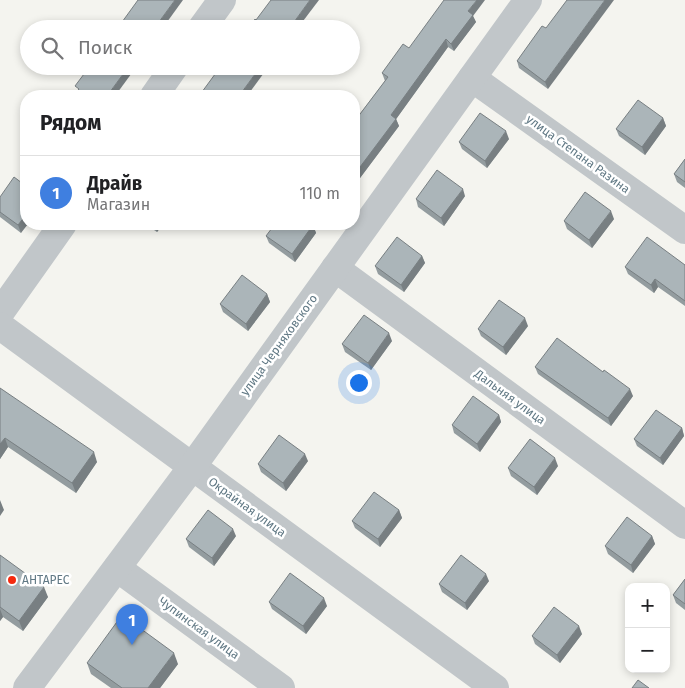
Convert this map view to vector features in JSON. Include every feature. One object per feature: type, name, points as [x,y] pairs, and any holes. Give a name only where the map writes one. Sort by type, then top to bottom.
[{"type":"street","points":[[208,20],[222,0]]},
{"type":"street","name":"улица Черняховского","points":[[27,688],[192,467],[528,0]]},
{"type":"street","points":[[158,90],[169,75]]},
{"type":"street","name":"улица Степана Разина","points":[[472,78],[685,230]]},
{"type":"street","points":[[0,313],[59,230]]},
{"type":"street","name":"Дальняя улица","points":[[334,268],[685,525]]},
{"type":"street","name":"Окрайная улица","points":[[0,326],[495,688]]},
{"type":"street","name":"Чупинская улица","points":[[117,568],[281,688]]},
{"type":"building","points":[[138,0],[175,0],[160,20],[124,20]]},
{"type":"building","points":[[271,0],[310,0],[296,20],[256,20]]},
{"type":"building","points":[[444,0],[477,0],[468,11],[473,15],[451,44],[446,39],[391,115],[396,119],[360,167],[360,114],[388,77],[382,73],[403,44],[409,48]]},
{"type":"building","points":[[567,0],[605,0],[545,82],[517,61],[542,26],[546,28]]},
{"type":"building","points":[[83,75],[122,75],[111,90],[78,90],[75,86]]},
{"type":"building","points":[[214,75],[254,75],[243,90],[203,90]]},
{"type":"building","points":[[638,100],[663,118],[642,147],[616,129]]},
{"type":"building","points":[[480,113],[506,131],[485,161],[459,142]]},
{"type":"building","points":[[685,159],[685,182],[674,174]]},
{"type":"building","points":[[437,170],[463,189],[441,218],[416,199]]},
{"type":"building","points":[[14,177],[20,182],[20,222],[18,225],[0,212],[0,197]]},
{"type":"building","points":[[585,192],[611,211],[589,240],[564,221]]},
{"type":"building","points":[[270,230],[309,230],[292,254],[266,236]]},
{"type":"building","points":[[397,237],[422,256],[401,285],[375,266]]},
{"type":"building","points":[[647,237],[685,265],[685,301],[655,279],[651,285],[625,267]]},
{"type":"building","points":[[242,275],[267,294],[246,324],[220,304]]},
{"type":"building","points":[[499,300],[525,318],[503,347],[478,329]]},
{"type":"building","points":[[364,315],[389,333],[368,363],[342,344]]},
{"type":"building","points":[[557,338],[603,372],[604,370],[630,389],[608,418],[535,367]]},
{"type":"building","points":[[0,388],[94,452],[72,483],[5,438],[0,444]]},
{"type":"building","points":[[473,396],[499,415],[477,444],[452,425]]},
{"type":"building","points":[[656,410],[682,428],[660,458],[634,439]]},
{"type":"building","points":[[279,435],[305,454],[283,483],[258,464]]},
{"type":"building","points":[[530,439],[555,458],[534,487],[508,468]]},
{"type":"building","points":[[374,492],[399,510],[378,539],[352,521]]},
{"type":"building","points":[[208,510],[233,529],[212,558],[186,539]]},
{"type":"building","points":[[627,517],[652,536],[631,565],[605,546]]},
{"type":"building","name":"АНТАРЕС","points":[[0,555],[44,587],[19,621],[0,607]]},
{"type":"building","points":[[461,555],[486,574],[465,603],[439,584]]},
{"type":"building","points":[[290,573],[324,598],[303,626],[269,602]]},
{"type":"building","points":[[685,579],[685,604],[673,595]]},
{"type":"building","points":[[554,607],[579,626],[557,655],[532,636]]},
{"type":"building","points":[[122,615],[174,653],[148,688],[122,688],[87,663]]},
{"type":"building","points":[[638,680],[649,688],[632,688]]},
{"type":"place","name":"АНТАРЕС","points":[[12,580]]},
{"type":"place","name":"Драйв","points":[[132,645]]}]
